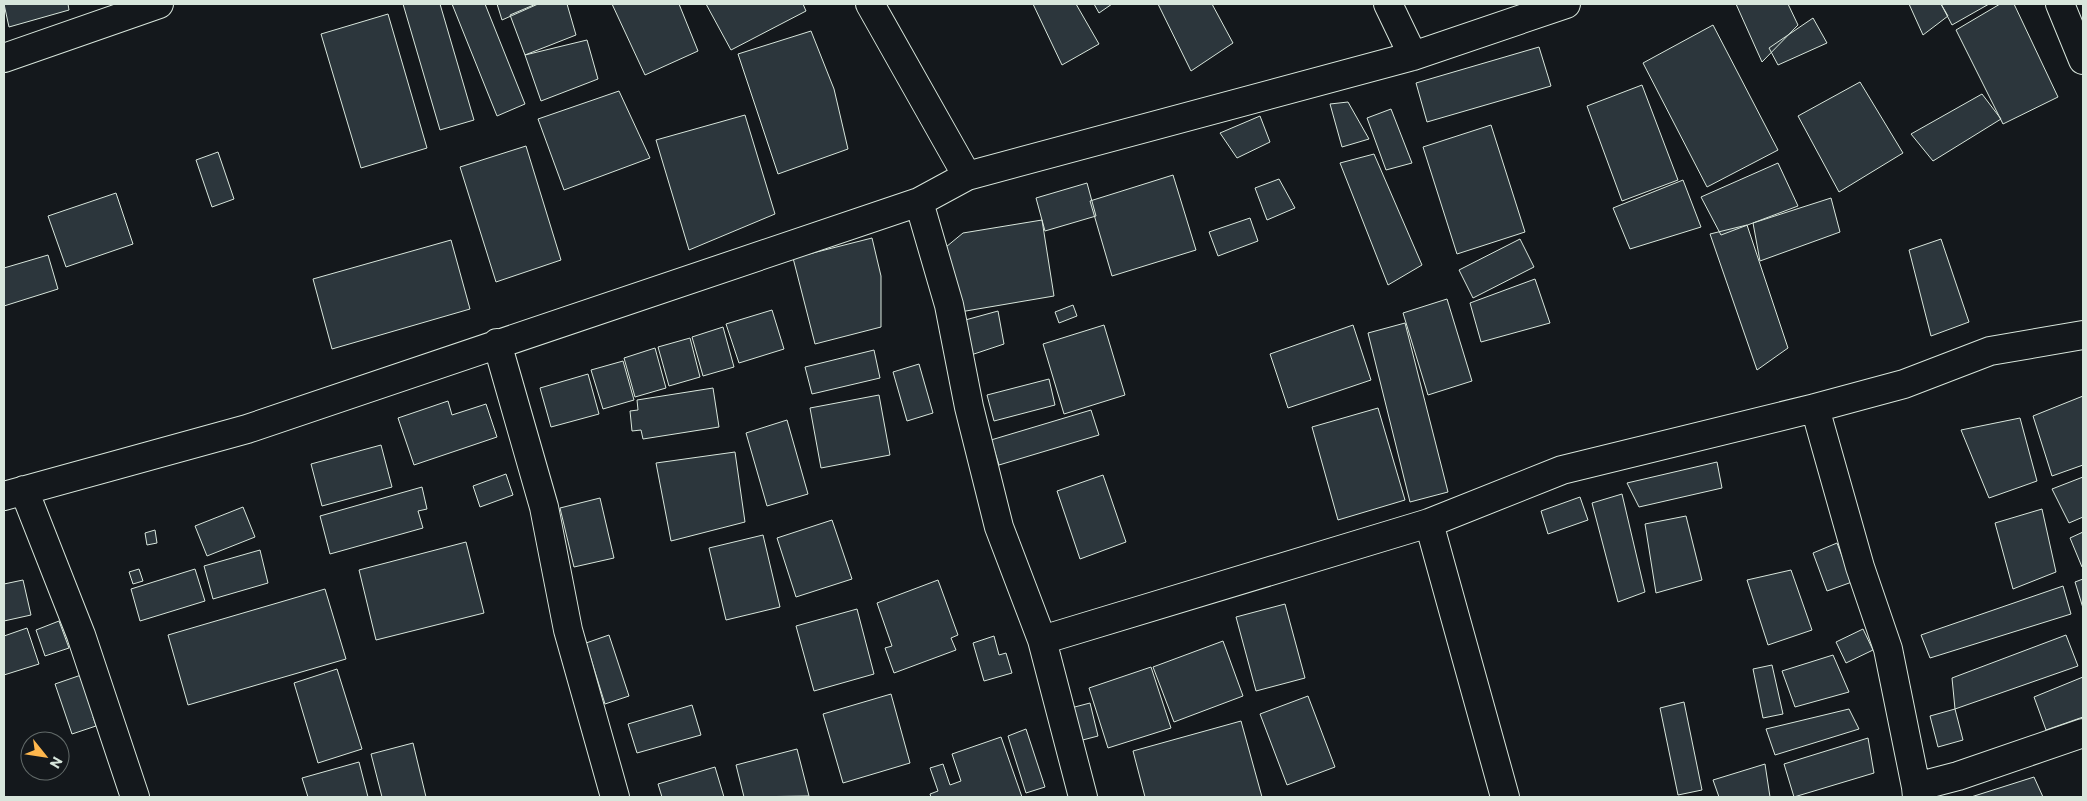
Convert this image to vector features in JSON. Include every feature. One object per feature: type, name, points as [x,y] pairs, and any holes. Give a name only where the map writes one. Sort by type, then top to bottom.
[{"type":"street","points":[[4,58],[159,4]]},
{"type":"street","points":[[870,4],[967,176]]},
{"type":"street","points":[[1388,4],[1413,56]]},
{"type":"street","points":[[134,797],[81,635],[14,493],[247,429],[919,202],[967,176],[1413,56],[1566,4]]},
{"type":"street","points":[[2060,4],[2083,60]]},
{"type":"street","points":[[919,202],[949,305],[969,407],[999,527],[1042,640],[1083,797]]},
{"type":"street","points":[[1042,640],[1429,523],[1562,470],[1815,408],[1904,384],[1990,351],[2083,335]]},
{"type":"street","points":[[497,343],[544,507],[568,630],[615,797]]},
{"type":"street","points":[[1815,408],[1860,567],[1888,648],[1916,792],[2083,733]]},
{"type":"street","points":[[1429,523],[1505,797]]},
{"type":"building","points":[[4,4],[68,4],[69,10],[9,27]]},
{"type":"building","points":[[403,4],[440,4],[474,120],[440,130]]},
{"type":"building","points":[[452,4],[485,4],[525,104],[497,116]]},
{"type":"building","points":[[497,4],[538,4],[502,20]]},
{"type":"building","points":[[536,4],[567,4],[576,35],[525,55],[510,15]]},
{"type":"building","points":[[612,4],[679,4],[698,51],[645,75]]},
{"type":"building","points":[[706,4],[803,4],[806,11],[731,50]]},
{"type":"building","points":[[1033,4],[1076,4],[1099,44],[1062,65]]},
{"type":"building","points":[[1094,4],[1112,4],[1099,13]]},
{"type":"building","points":[[1158,4],[1212,4],[1233,43],[1191,71]]},
{"type":"building","points":[[1736,4],[1788,4],[1798,25],[1762,62]]},
{"type":"building","points":[[1909,4],[1941,4],[1948,16],[1923,35]]},
{"type":"building","points":[[1941,4],[1989,4],[1952,25]]},
{"type":"building","points":[[2000,4],[2014,4],[2058,97],[2003,124],[1956,30]]},
{"type":"building","points":[[388,14],[427,148],[361,168],[321,34]]},
{"type":"building","points":[[1813,18],[1827,43],[1778,65],[1769,48]]},
{"type":"building","points":[[1713,25],[1778,150],[1707,187],[1643,63]]},
{"type":"building","points":[[811,31],[834,89],[848,149],[778,174],[738,54]]},
{"type":"building","points":[[587,40],[598,79],[541,101],[525,55]]},
{"type":"building","points":[[1539,47],[1551,86],[1427,122],[1416,83]]},
{"type":"building","points":[[1860,82],[1903,153],[1839,192],[1798,116]]},
{"type":"building","points":[[1642,85],[1678,180],[1622,201],[1587,106]]},
{"type":"building","points":[[619,91],[650,158],[564,190],[538,119]]},
{"type":"building","points":[[1982,94],[2001,119],[1933,161],[1911,134]]},
{"type":"building","points":[[1348,102],[1369,139],[1342,147],[1330,104]]},
{"type":"building","points":[[1391,109],[1412,163],[1386,170],[1367,118]]},
{"type":"building","points":[[745,115],[775,214],[689,250],[656,140]]},
{"type":"building","points":[[1260,116],[1270,142],[1237,158],[1220,133]]},
{"type":"building","points":[[1491,125],[1525,232],[1457,254],[1423,147]]},
{"type":"building","points":[[526,146],[561,260],[496,282],[460,167]]},
{"type":"building","points":[[218,152],[234,199],[212,207],[196,160]]},
{"type":"building","points":[[1374,154],[1422,265],[1388,285],[1340,163]]},
{"type":"building","points":[[1778,163],[1798,206],[1721,235],[1701,197]]},
{"type":"building","points":[[1173,175],[1196,250],[1112,276],[1090,201]]},
{"type":"building","points":[[1279,179],[1295,208],[1267,220],[1255,188]]},
{"type":"building","points":[[1683,180],[1701,227],[1630,249],[1613,208]]},
{"type":"building","points":[[1087,183],[1096,216],[1045,231],[1036,198]]},
{"type":"building","points":[[116,193],[133,244],[66,267],[48,216]]},
{"type":"building","points":[[1831,198],[1840,232],[1760,261],[1753,223]]},
{"type":"building","points":[[1250,218],[1258,241],[1218,256],[1209,232]]},
{"type":"building","points":[[1042,220],[1054,296],[960,312],[935,256],[963,233]]},
{"type":"building","points":[[1747,225],[1788,348],[1757,370],[1710,234]]},
{"type":"building","points":[[872,238],[881,276],[881,327],[815,344],[793,258]]},
{"type":"building","points":[[1520,239],[1534,267],[1473,298],[1459,270]]},
{"type":"building","points":[[1941,239],[1969,322],[1931,336],[1909,250]]},
{"type":"building","points":[[451,240],[470,309],[332,349],[313,279]]},
{"type":"building","points":[[48,255],[58,289],[4,306],[4,268]]},
{"type":"building","points":[[1535,279],[1550,323],[1481,342],[1470,303]]},
{"type":"building","points":[[1447,299],[1472,381],[1428,395],[1403,313]]},
{"type":"building","points":[[1073,305],[1077,316],[1059,323],[1055,312]]},
{"type":"building","points":[[772,310],[784,349],[739,363],[726,324]]},
{"type":"building","points":[[998,311],[1004,344],[968,356],[958,322]]},
{"type":"building","points":[[1405,323],[1448,492],[1410,502],[1368,333]]},
{"type":"building","points":[[1104,325],[1125,395],[1064,414],[1043,344]]},
{"type":"building","points":[[1353,325],[1371,380],[1288,408],[1270,354]]},
{"type":"building","points":[[723,327],[734,367],[703,376],[692,337]]},
{"type":"building","points":[[690,338],[700,377],[669,386],[658,347]]},
{"type":"building","points":[[655,348],[666,388],[635,397],[624,358]]},
{"type":"building","points":[[874,350],[880,378],[812,394],[805,367]]},
{"type":"building","points":[[623,361],[634,400],[603,409],[591,370]]},
{"type":"building","points":[[919,364],[933,413],[907,421],[893,372]]},
{"type":"building","points":[[588,374],[599,414],[551,427],[540,388]]},
{"type":"building","points":[[1049,379],[1055,405],[994,421],[987,395]]},
{"type":"building","points":[[713,388],[719,427],[643,439],[641,430],[632,431],[630,411],[638,410],[637,400]]},
{"type":"building","points":[[879,395],[890,455],[821,468],[810,408]]},
{"type":"building","points":[[2083,396],[2083,465],[2052,476],[2033,416]]},
{"type":"building","points":[[448,401],[452,415],[486,404],[497,437],[414,465],[398,418]]},
{"type":"building","points":[[1378,408],[1405,500],[1338,520],[1312,427]]},
{"type":"building","points":[[1091,410],[1099,435],[999,465],[991,440]]},
{"type":"building","points":[[2020,418],[2037,481],[1989,498],[1961,430]]},
{"type":"building","points":[[787,420],[808,494],[767,506],[746,433]]},
{"type":"building","points":[[381,445],[392,487],[322,506],[311,464]]},
{"type":"building","points":[[735,452],[745,522],[671,541],[656,463]]},
{"type":"building","points":[[1717,462],[1722,488],[1639,507],[1627,483]]},
{"type":"building","points":[[506,474],[513,495],[480,507],[473,486]]},
{"type":"building","points":[[1103,475],[1126,542],[1080,559],[1057,491]]},
{"type":"building","points":[[2083,477],[2083,517],[2069,523],[2052,489]]},
{"type":"building","points":[[422,487],[427,509],[418,511],[423,528],[330,554],[320,516]]},
{"type":"building","points":[[1622,494],[1645,592],[1618,602],[1592,503]]},
{"type":"building","points":[[1580,497],[1588,520],[1548,534],[1541,511]]},
{"type":"building","points":[[600,498],[614,558],[574,567],[560,508]]},
{"type":"building","points":[[243,507],[255,537],[207,556],[195,526]]},
{"type":"building","points":[[2042,509],[2056,572],[2013,589],[1995,523]]},
{"type":"building","points":[[1686,516],[1702,580],[1656,593],[1645,524]]},
{"type":"building","points":[[832,520],[852,579],[796,597],[777,538]]},
{"type":"building","points":[[155,530],[157,543],[147,545],[145,533]]},
{"type":"building","points":[[2083,532],[2083,567],[2082,567],[2070,538]]},
{"type":"building","points":[[763,535],[780,607],[726,620],[709,548]]},
{"type":"building","points":[[466,542],[484,613],[376,640],[359,570]]},
{"type":"building","points":[[1837,543],[1852,582],[1827,591],[1813,553]]},
{"type":"building","points":[[260,550],[268,583],[213,599],[204,566]]},
{"type":"building","points":[[139,569],[143,581],[133,584],[129,572]]},
{"type":"building","points":[[195,569],[205,601],[140,621],[131,589]]},
{"type":"building","points":[[1791,570],[1812,630],[1768,645],[1747,580]]},
{"type":"building","points":[[2083,579],[2083,608],[2075,582]]},
{"type":"building","points":[[23,580],[31,615],[4,621],[4,584]]},
{"type":"building","points":[[938,580],[958,635],[951,638],[956,650],[894,673],[885,648],[892,646],[877,603]]},
{"type":"building","points":[[2063,586],[2071,614],[1930,658],[1921,635]]},
{"type":"building","points":[[325,589],[346,659],[188,705],[168,635]]},
{"type":"building","points":[[1285,604],[1305,678],[1256,691],[1236,617]]},
{"type":"building","points":[[857,609],[874,674],[814,691],[796,626]]},
{"type":"building","points":[[59,621],[69,648],[45,656],[36,630]]},
{"type":"building","points":[[27,628],[39,664],[4,675],[4,636]]},
{"type":"building","points":[[1863,629],[1873,650],[1846,663],[1836,642]]},
{"type":"building","points":[[609,635],[629,696],[605,704],[586,643]]},
{"type":"building","points":[[2066,635],[2078,666],[1955,709],[1952,678]]},
{"type":"building","points":[[994,636],[999,655],[1006,653],[1012,673],[984,681],[973,643]]},
{"type":"building","points":[[1223,641],[1243,696],[1174,722],[1153,667]]},
{"type":"building","points":[[1833,655],[1849,692],[1795,707],[1782,671]]},
{"type":"building","points":[[1772,665],[1783,714],[1763,718],[1753,669]]},
{"type":"building","points":[[1151,667],[1171,728],[1108,748],[1089,688]]},
{"type":"building","points":[[337,669],[362,749],[318,763],[294,683]]},
{"type":"building","points":[[84,674],[98,715],[93,717],[96,726],[72,734],[55,684]]},
{"type":"building","points":[[2083,677],[2083,717],[2046,730],[2034,697]]},
{"type":"building","points":[[891,694],[910,763],[843,783],[823,714]]},
{"type":"building","points":[[1308,696],[1335,767],[1287,785],[1260,714]]},
{"type":"building","points":[[1684,702],[1702,790],[1678,795],[1660,708]]},
{"type":"building","points":[[1090,703],[1098,736],[1075,742],[1067,709]]},
{"type":"building","points":[[692,705],[701,735],[637,753],[628,724]]},
{"type":"building","points":[[1849,709],[1859,729],[1775,755],[1766,729]]},
{"type":"building","points":[[1955,709],[1963,740],[1938,747],[1930,716]]},
{"type":"building","points":[[1241,721],[1262,797],[1145,797],[1133,751]]},
{"type":"building","points":[[1026,729],[1045,787],[1026,793],[1008,736]]},
{"type":"building","points":[[1001,737],[1022,797],[931,797],[930,794],[938,791],[930,768],[943,764],[950,785],[961,781],[952,754]]},
{"type":"building","points":[[1868,738],[1874,773],[1794,797],[1784,764]]},
{"type":"building","points":[[413,743],[426,797],[382,797],[371,754]]},
{"type":"building","points":[[797,749],[809,796],[744,797],[736,765]]},
{"type":"building","points":[[359,762],[368,797],[308,797],[302,778]]},
{"type":"building","points":[[1765,764],[1770,797],[1719,797],[1713,780]]},
{"type":"building","points":[[715,767],[724,797],[662,797],[658,784]]},
{"type":"building","points":[[2034,777],[2043,797],[1971,797]]}]
